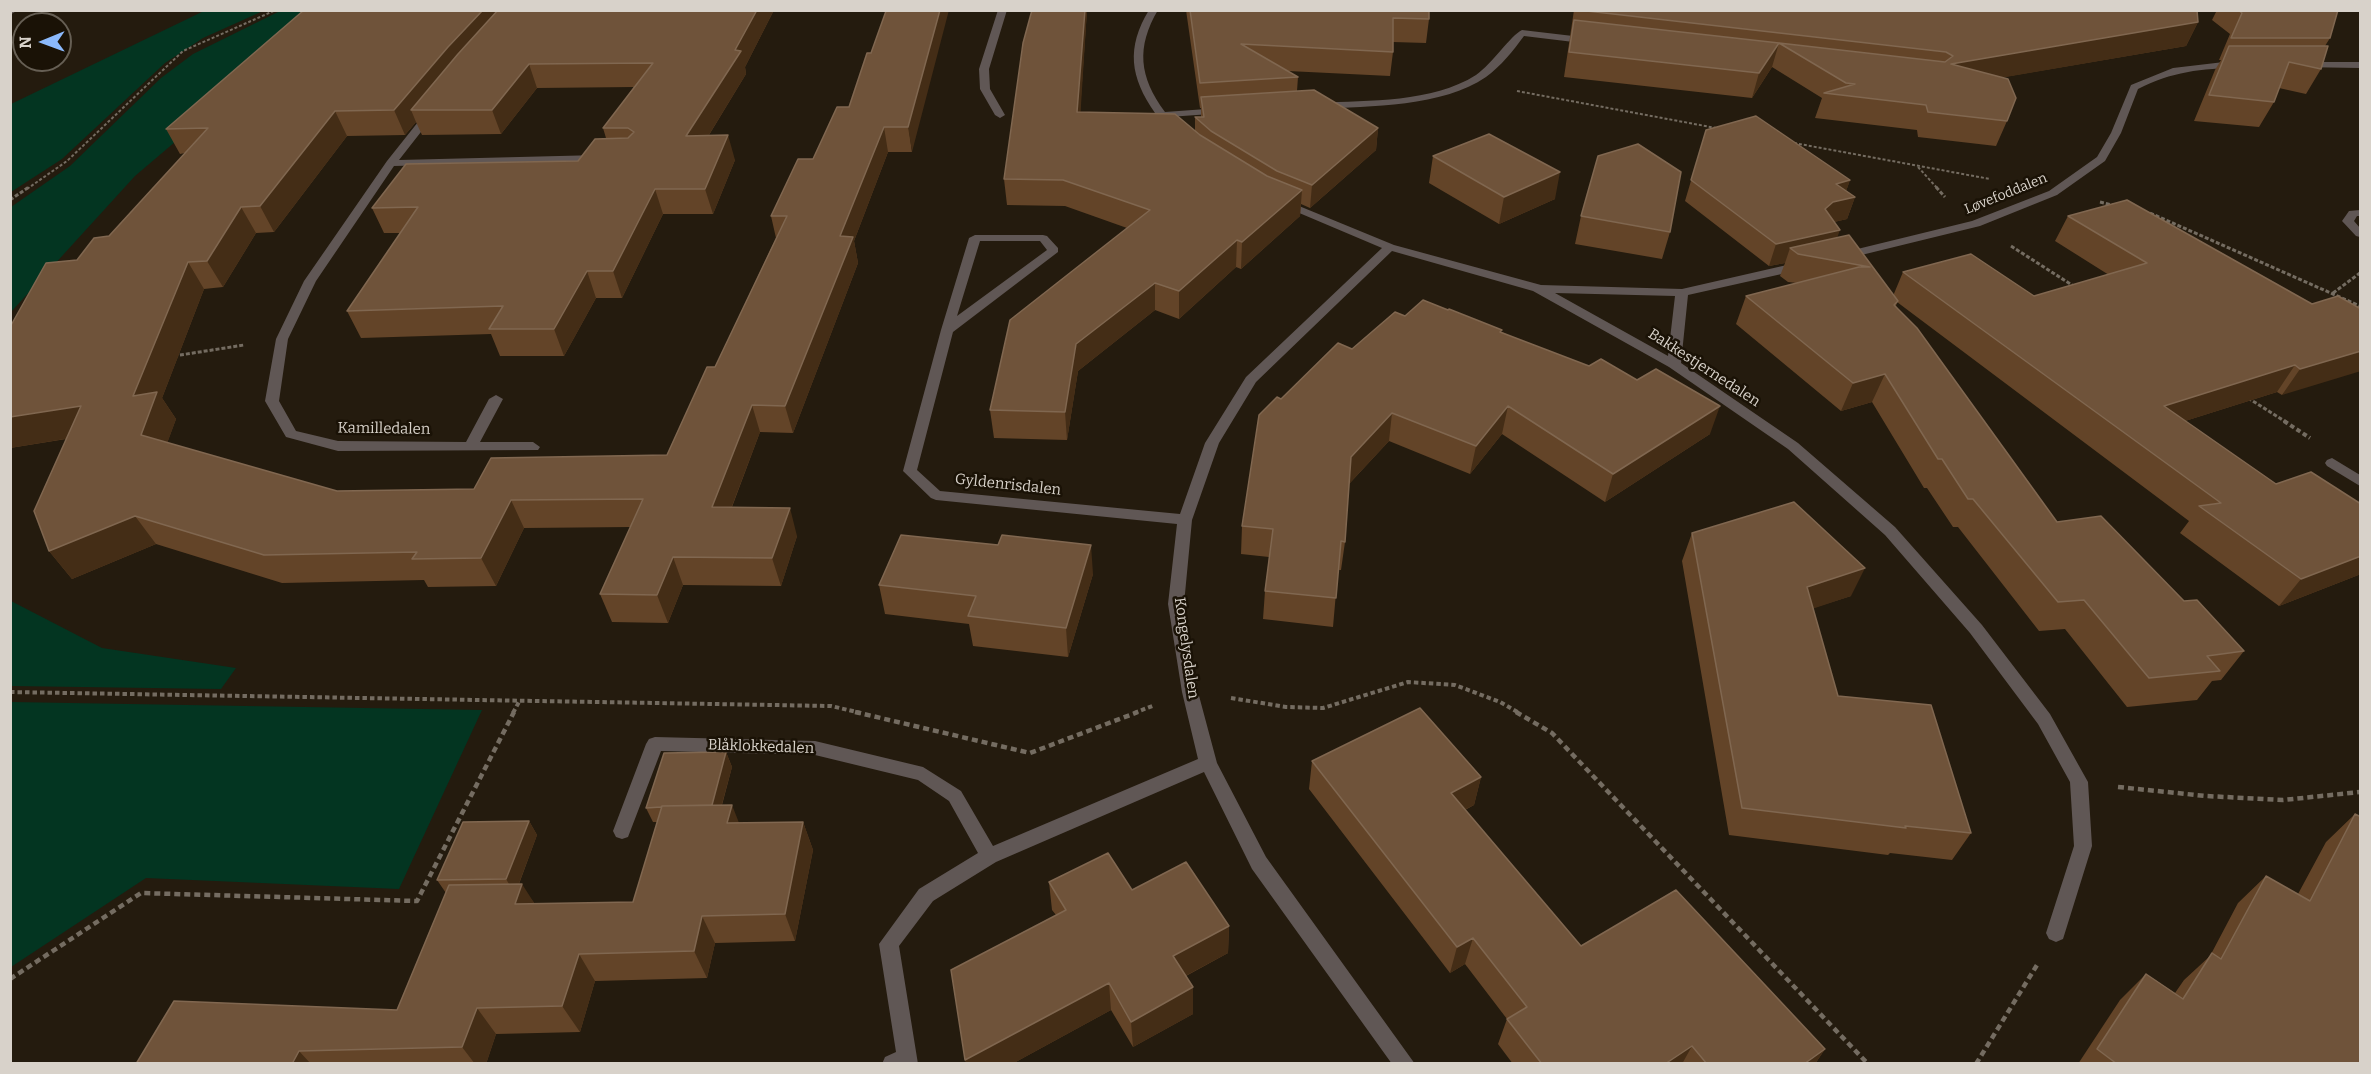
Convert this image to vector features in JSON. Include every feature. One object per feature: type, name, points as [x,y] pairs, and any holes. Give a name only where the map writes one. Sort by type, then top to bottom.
[{"type":"street","points":[[1000,115],[985,89],[984,69],[1003,10]]},
{"type":"street","points":[[1154,10],[1140,36],[1139,73],[1160,115],[1182,136]]},
{"type":"street","points":[[1311,106],[1422,97],[1470,82],[1501,59],[1522,33],[1605,43]]},
{"type":"street","name":"Løvefoddalen","points":[[1829,259],[1976,224],[2053,193],[2101,159],[2116,133],[2134,87],[2162,73],[2208,65],[2255,65]]},
{"type":"street","points":[[2290,65],[2361,65]]},
{"type":"street","name":"Kamilledalen","points":[[441,101],[391,163],[310,282],[282,339],[272,401],[291,434],[338,446],[532,447]]},
{"type":"street","points":[[1160,115],[1229,111]]},
{"type":"street","points":[[391,163],[611,158]]},
{"type":"street","name":"Bakkestjernedalen","points":[[1271,198],[1389,247],[1537,288],[1674,364],[1793,446],[1890,531],[1976,629],[2024,692],[2044,719],[2079,782],[2083,846],[2056,933]]},
{"type":"street","points":[[2361,213],[2352,213],[2348,221],[2361,234]]},
{"type":"street","name":"Gyldenrisdalen","points":[[947,330],[1054,250],[1043,238],[975,238],[947,330],[910,471],[936,495],[1185,520]]},
{"type":"street","name":"Kongelysdalen","points":[[1389,247],[1251,380],[1212,443],[1185,520],[1176,604],[1190,692],[1208,763],[1259,863],[1405,1064]]},
{"type":"street","points":[[1537,288],[1682,294],[1807,264]]},
{"type":"street","points":[[1674,364],[1682,294]]},
{"type":"street","points":[[470,447],[496,399]]},
{"type":"street","points":[[2332,463],[2361,481]]},
{"type":"street","name":"Blåklokkedalen","points":[[622,831],[655,744],[815,748],[923,774],[955,796],[989,856]]},
{"type":"street","points":[[902,1062],[889,945],[926,895],[989,856],[1208,763]]},
{"type":"path","points":[[10,200],[67,161],[183,51],[276,10]]},
{"type":"path","points":[[1470,82],[1717,129]]},
{"type":"path","points":[[1788,142],[2122,207]]},
{"type":"path","points":[[1917,166],[1954,208],[2075,287]]},
{"type":"path","points":[[2146,212],[2361,306]]},
{"type":"path","points":[[2332,294],[2361,273]]},
{"type":"path","points":[[164,357],[282,339]]},
{"type":"path","points":[[2242,394],[2321,445],[2332,463]]},
{"type":"path","points":[[10,692],[831,706],[1030,753],[1190,692],[1286,706],[1323,708],[1408,682],[1455,685],[1500,702],[1552,733],[1868,1064]]},
{"type":"path","points":[[10,979],[141,893],[417,901],[520,700]]},
{"type":"path","points":[[2079,782],[2206,796],[2272,799],[2361,792]]},
{"type":"path","points":[[1976,1064],[2056,933]]},
{"type":"green space","points":[[206,10],[263,11],[203,38],[165,63],[62,159],[11,192],[11,104]]},
{"type":"green space","points":[[280,11],[329,11],[135,176],[11,312],[11,207],[70,166],[161,78],[193,54]]},
{"type":"green space","points":[[11,601],[102,648],[236,668],[221,689],[11,686]]},
{"type":"green space","points":[[11,702],[482,710],[399,889],[146,878],[11,967]]},
{"type":"building","points":[[304,10],[483,10],[394,110],[335,111],[260,206],[241,207],[207,261],[188,262],[133,396],[157,392],[141,435],[337,491],[474,489],[491,458],[667,455],[707,367],[715,367],[787,216],[771,216],[798,159],[813,159],[837,107],[849,107],[867,53],[871,53],[886,11],[940,10],[908,127],[884,127],[840,236],[853,237],[785,406],[752,405],[712,507],[790,508],[772,558],[673,557],[657,595],[600,594],[643,499],[511,500],[481,558],[412,559],[417,552],[264,555],[135,516],[49,551],[34,511],[81,406],[10,417],[10,327],[46,263],[77,260],[94,238],[109,236],[208,128],[166,129]]},
{"type":"building","points":[[498,10],[757,10],[735,50],[741,51],[686,136],[728,135],[705,189],[655,189],[613,271],[587,271],[554,329],[489,329],[503,306],[347,311],[418,207],[372,208],[406,164],[578,161],[595,139],[628,138],[634,132],[628,128],[603,128],[653,63],[529,64],[492,110],[411,110]]},
{"type":"building","points":[[1032,10],[1085,10],[1077,112],[1175,114],[1200,135],[1267,176],[1302,190],[1242,242],[1237,240],[1179,291],[1155,283],[1076,344],[1065,412],[990,410],[1010,320],[1150,210],[1063,180],[1004,179],[1023,43]]},
{"type":"building","points":[[1190,10],[1429,10],[1429,19],[1393,18],[1393,52],[1241,44],[1298,77],[1200,83]]},
{"type":"building","points":[[1578,10],[2197,10],[2198,22],[1951,64],[2008,79],[2016,98],[2007,121],[1928,112],[1926,105],[1824,93],[1855,84],[1846,83],[1779,43],[1945,62],[1953,56],[1946,52]]},
{"type":"building","points":[[2238,10],[2338,10],[2330,38],[2231,38],[2242,13]]},
{"type":"building","points":[[1574,20],[1779,43],[1759,73],[1569,52]]},
{"type":"building","points":[[2229,46],[2328,46],[2321,69],[2289,62],[2274,102],[2209,95]]},
{"type":"building","points":[[1314,90],[1378,128],[1312,185],[1277,171],[1211,131],[1195,117],[1204,117],[1201,97]]},
{"type":"building","points":[[1756,116],[1850,180],[1836,184],[1855,197],[1833,202],[1825,209],[1840,230],[1776,244],[1691,180],[1706,130]]},
{"type":"building","points":[[1489,134],[1560,172],[1504,197],[1433,156]]},
{"type":"building","points":[[1638,144],[1681,172],[1670,232],[1581,216],[1598,156]]},
{"type":"building","points":[[2127,200],[2312,304],[2338,296],[2361,309],[2361,351],[2300,369],[2295,365],[2164,406],[2276,484],[2311,472],[2361,504],[2361,556],[2301,579],[2199,506],[2221,503],[1903,272],[1971,254],[2034,296],[2147,263],[2068,216]]},
{"type":"building","points":[[1849,235],[1898,301],[1894,305],[1917,328],[2057,522],[2101,516],[2184,601],[2197,600],[2244,651],[2207,656],[2220,671],[2149,678],[2084,600],[2058,602],[1973,499],[1968,499],[1942,459],[1938,459],[1885,374],[1853,383],[1746,296],[1859,267],[1870,267],[1798,254],[1790,248]]},
{"type":"building","points":[[1423,300],[1589,366],[1601,359],[1637,380],[1656,369],[1720,406],[1613,474],[1508,406],[1476,446],[1392,413],[1351,457],[1345,542],[1341,541],[1336,598],[1265,591],[1273,529],[1242,526],[1259,415],[1277,397],[1281,399],[1338,343],[1352,349],[1395,312],[1405,316]]},
{"type":"building","points":[[1794,502],[1865,568],[1807,587],[1838,696],[1931,705],[1971,833],[1905,826],[1906,828],[1742,808],[1692,533]]},
{"type":"building","points":[[901,535],[998,545],[1002,535],[1091,545],[1066,628],[968,616],[976,596],[879,585]]},
{"type":"building","points":[[1420,708],[1481,777],[1451,793],[1581,946],[1676,890],[1825,1049],[1804,1064],[1707,1064],[1692,1046],[1665,1064],[1542,1064],[1507,1019],[1527,1007],[1473,938],[1457,947],[1312,761]]},
{"type":"building","points":[[726,752],[712,805],[646,808],[664,753]]},
{"type":"building","points":[[732,805],[727,823],[803,822],[785,914],[702,916],[694,951],[579,954],[562,1006],[477,1008],[462,1047],[299,1051],[292,1064],[136,1064],[174,1001],[397,1010],[449,885],[522,884],[515,904],[633,902],[662,806]]},
{"type":"building","points":[[2355,814],[2361,817],[2361,1064],[2117,1064],[2097,1049],[2146,974],[2183,999],[2212,953],[2221,959],[2266,876],[2310,901]]},
{"type":"building","points":[[529,821],[506,879],[437,880],[463,822]]},
{"type":"building","points":[[1108,853],[1132,890],[1186,862],[1229,926],[1173,956],[1193,987],[1131,1022],[1109,983],[965,1060],[951,970],[1066,910],[1049,882]]}]
